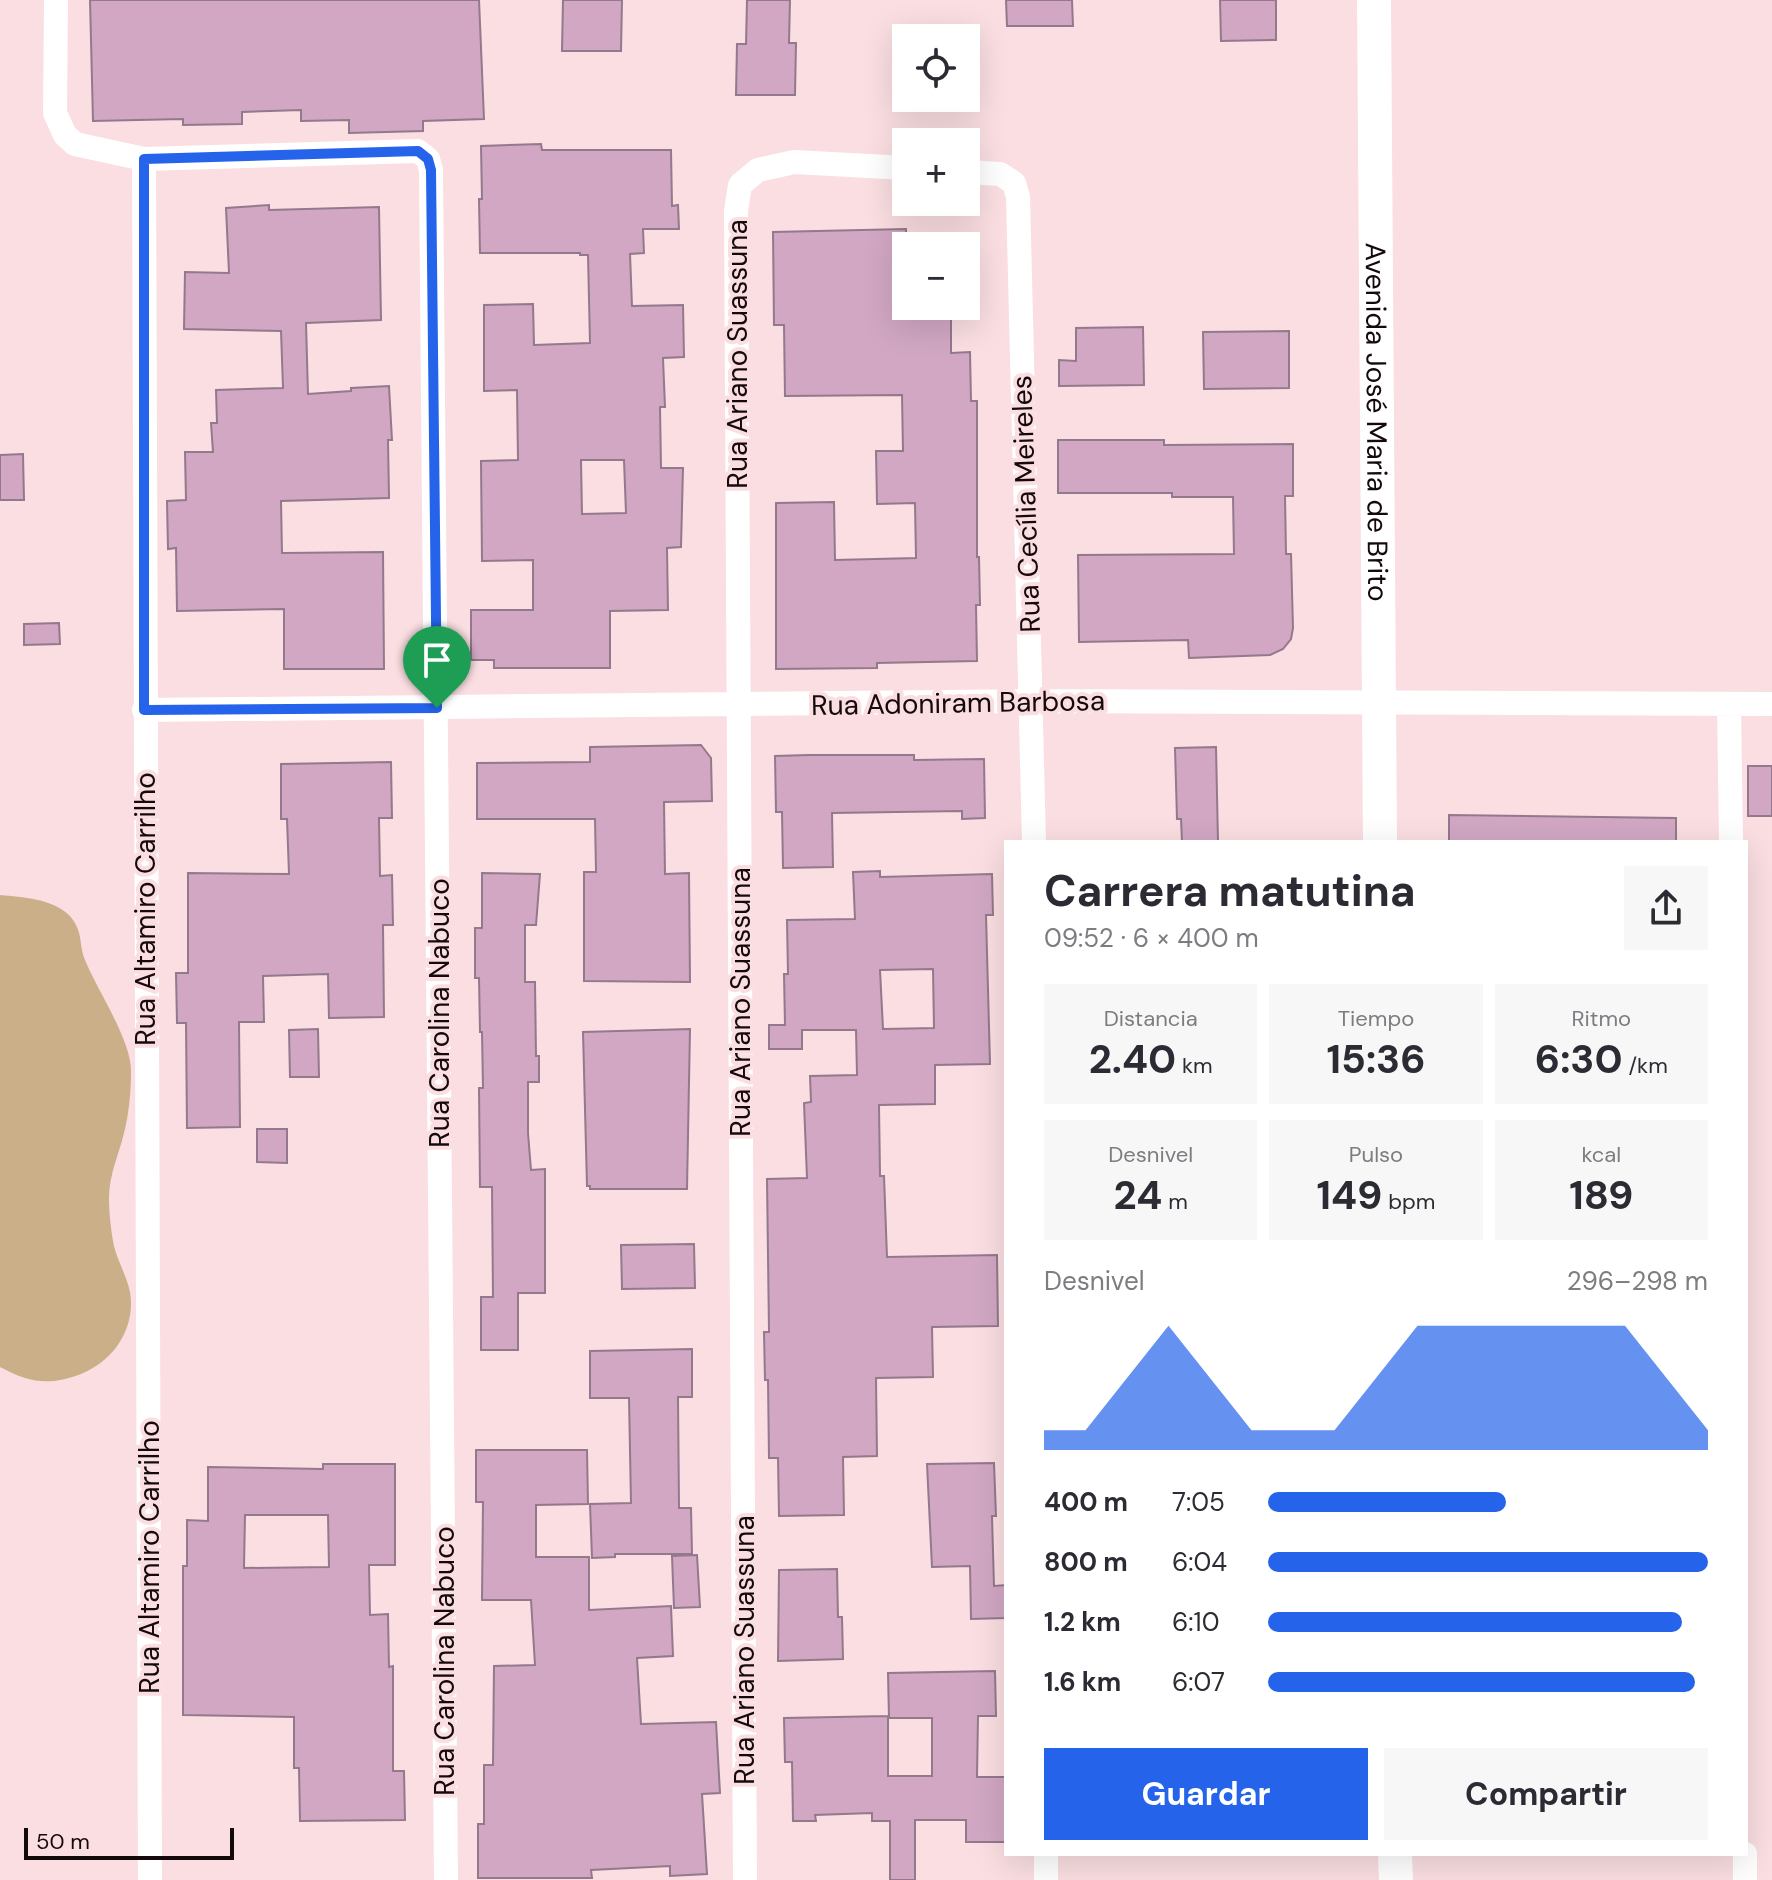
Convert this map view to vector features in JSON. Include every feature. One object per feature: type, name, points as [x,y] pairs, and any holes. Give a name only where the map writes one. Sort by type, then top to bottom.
[{"type":"main road","name":"Avenida José Maria de Brito","points":[[1374,0],[1380,840]]},
{"type":"main road","points":[[1395,1856],[1396,1880]]},
{"type":"street","points":[[56,0],[55,113],[65,135],[75,144],[144,159]]},
{"type":"street","name":"Rua Carolina Nabuco","points":[[144,159],[418,151],[428,159],[431,170],[446,1880]]},
{"type":"street","name":"Rua Altamiro Carrilho","points":[[144,159],[150,1880]]},
{"type":"street","name":"Rua Ariano Suassuna","points":[[745,1880],[736,211],[740,185],[758,170],[794,162],[892,167]]},
{"type":"street","name":"Rua Cecília Meireles","points":[[980,173],[1000,174],[1014,183],[1018,197],[1034,840]]},
{"type":"street","name":"Rua Adoniram Barbosa","points":[[144,710],[1032,701],[1772,704]]},
{"type":"street","points":[[1729,704],[1731,840]]},
{"type":"street","points":[[1046,1856],[1046,1880]]},
{"type":"street","points":[[1745,1856],[1745,1880]]},
{"type":"shaded area","points":[[0,895],[46,902],[69,915],[77,927],[85,960],[120,1031],[130,1060],[128,1110],[109,1198],[114,1246],[130,1292],[130,1318],[120,1342],[103,1361],[81,1374],[59,1380],[30,1379],[0,1367]]},
{"type":"building","points":[[90,0],[479,0],[484,119],[423,121],[423,131],[349,133],[349,120],[301,121],[301,110],[242,112],[242,124],[183,125],[183,119],[93,121]]},
{"type":"building","points":[[563,0],[622,0],[621,51],[562,51]]},
{"type":"building","points":[[747,0],[790,0],[789,43],[796,43],[795,95],[736,95],[737,44],[746,44]]},
{"type":"building","points":[[1006,0],[1072,0],[1073,26],[1007,26]]},
{"type":"building","points":[[1220,0],[1276,0],[1276,40],[1221,41]]},
{"type":"building","points":[[541,144],[542,150],[671,150],[672,206],[678,205],[679,229],[643,229],[644,253],[630,254],[632,306],[683,305],[684,357],[663,358],[665,407],[660,407],[661,468],[683,468],[681,547],[667,548],[668,610],[610,611],[610,668],[494,668],[494,660],[471,660],[471,610],[533,610],[533,560],[482,561],[481,461],[518,460],[517,390],[484,391],[484,305],[533,304],[534,345],[590,343],[588,255],[480,253],[481,146]],"holes":[[[581,460],[624,460],[626,513],[582,514]]]},
{"type":"building","points":[[269,205],[269,210],[379,207],[381,320],[306,323],[308,394],[389,386],[392,440],[388,440],[389,498],[281,501],[282,553],[383,552],[384,669],[284,669],[284,609],[177,611],[176,548],[168,549],[167,501],[186,500],[185,452],[213,452],[211,423],[217,423],[216,390],[283,388],[281,331],[184,329],[185,272],[229,273],[226,208]]},
{"type":"building","points":[[906,229],[906,232],[892,232],[892,320],[951,320],[951,353],[970,352],[971,401],[977,401],[980,605],[976,605],[977,661],[877,663],[877,668],[776,669],[776,503],[834,502],[835,560],[916,558],[915,503],[877,504],[876,451],[903,451],[902,395],[785,396],[784,325],[774,325],[773,232]]},
{"type":"building","points":[[1143,327],[1144,385],[1059,386],[1059,360],[1076,361],[1076,328]]},
{"type":"building","points":[[1289,331],[1289,388],[1204,389],[1203,332]]},
{"type":"building","points":[[1058,440],[1164,440],[1164,445],[1293,444],[1293,496],[1285,496],[1286,554],[1291,554],[1293,628],[1291,639],[1283,649],[1270,655],[1189,658],[1188,640],[1079,642],[1078,555],[1234,554],[1233,497],[1172,497],[1172,493],[1058,493]]},
{"type":"building","points":[[23,454],[24,500],[0,500],[0,455]]},
{"type":"building","points":[[59,623],[60,644],[24,645],[24,624]]},
{"type":"building","points":[[701,745],[711,758],[712,801],[664,802],[665,874],[689,873],[690,982],[584,981],[584,872],[596,872],[595,819],[477,819],[477,763],[590,762],[590,747]]},
{"type":"building","points":[[1216,747],[1218,840],[1182,840],[1181,819],[1177,819],[1175,748]]},
{"type":"building","points":[[914,755],[914,760],[984,759],[985,818],[962,819],[962,811],[832,813],[833,867],[783,868],[782,812],[776,812],[775,756]]},
{"type":"building","points":[[391,762],[392,818],[379,818],[380,876],[392,875],[393,925],[383,925],[384,1017],[329,1018],[328,974],[263,976],[264,1022],[239,1022],[240,1127],[187,1128],[186,1023],[177,1023],[176,973],[188,973],[188,873],[289,874],[287,819],[281,819],[281,764]]},
{"type":"building","points":[[1748,766],[1772,766],[1772,816],[1748,816]]},
{"type":"building","points":[[1449,815],[1676,818],[1676,840],[1449,840]]},
{"type":"building","points":[[880,871],[880,877],[992,874],[993,915],[986,915],[990,1064],[935,1065],[935,1104],[879,1105],[880,1176],[884,1176],[887,1257],[997,1255],[998,1326],[932,1327],[933,1377],[876,1378],[877,1456],[843,1457],[844,1515],[779,1516],[778,1458],[769,1458],[768,1380],[765,1380],[764,1332],[769,1332],[767,1179],[807,1178],[804,1103],[811,1102],[810,1076],[857,1075],[856,1030],[802,1030],[802,1049],[769,1049],[769,1025],[785,1025],[787,920],[855,919],[853,872]],"holes":[[[933,969],[934,1028],[883,1029],[880,970]]]},
{"type":"building","points":[[482,873],[540,874],[536,925],[525,925],[525,982],[535,982],[539,1082],[528,1082],[528,1133],[531,1170],[545,1169],[545,1293],[518,1293],[518,1350],[481,1350],[481,1297],[493,1297],[492,1187],[480,1187],[482,1032],[479,978],[475,978],[475,928],[482,928]]},
{"type":"building","points":[[318,1029],[319,1077],[290,1077],[289,1030]]},
{"type":"building","points":[[690,1029],[687,1189],[590,1189],[587,1186],[583,1032]]},
{"type":"building","points":[[257,1129],[287,1129],[287,1163],[257,1162]]},
{"type":"building","points":[[694,1244],[695,1288],[622,1289],[621,1245]]},
{"type":"building","points":[[692,1349],[692,1397],[678,1397],[679,1508],[691,1508],[692,1554],[615,1554],[615,1557],[592,1558],[590,1504],[631,1503],[629,1398],[590,1398],[590,1351]]},
{"type":"building","points":[[476,1450],[587,1450],[588,1504],[536,1505],[536,1557],[589,1557],[589,1610],[671,1606],[673,1656],[637,1658],[641,1724],[716,1722],[720,1793],[702,1794],[707,1874],[670,1876],[670,1866],[591,1870],[592,1878],[478,1878],[478,1824],[484,1824],[484,1765],[493,1765],[494,1666],[535,1665],[531,1600],[482,1600],[483,1502],[476,1502]]},
{"type":"building","points":[[994,1463],[994,1586],[1004,1585],[1004,1618],[971,1619],[970,1566],[932,1567],[927,1464]]},
{"type":"building","points":[[323,1464],[395,1464],[395,1565],[369,1565],[370,1615],[388,1614],[389,1667],[393,1666],[393,1771],[404,1771],[405,1820],[300,1821],[299,1768],[294,1768],[294,1717],[183,1715],[183,1566],[187,1566],[187,1520],[208,1521],[208,1467],[323,1469]],"holes":[[[245,1515],[328,1515],[329,1567],[244,1568]]]},
{"type":"building","points":[[697,1555],[700,1607],[674,1608],[672,1556]]},
{"type":"building","points":[[837,1569],[843,1659],[778,1661],[779,1570]]},
{"type":"building","points":[[995,1671],[996,1716],[978,1716],[977,1777],[1004,1777],[1004,1842],[966,1842],[966,1820],[915,1820],[915,1880],[890,1880],[890,1821],[872,1821],[872,1813],[815,1815],[816,1821],[793,1821],[792,1762],[785,1762],[784,1718],[888,1716],[888,1776],[932,1776],[932,1718],[889,1718],[888,1673]]},
{"type":"route","points":[[418,151],[428,159],[431,170],[437,708],[144,710],[144,159],[418,151]]}]
